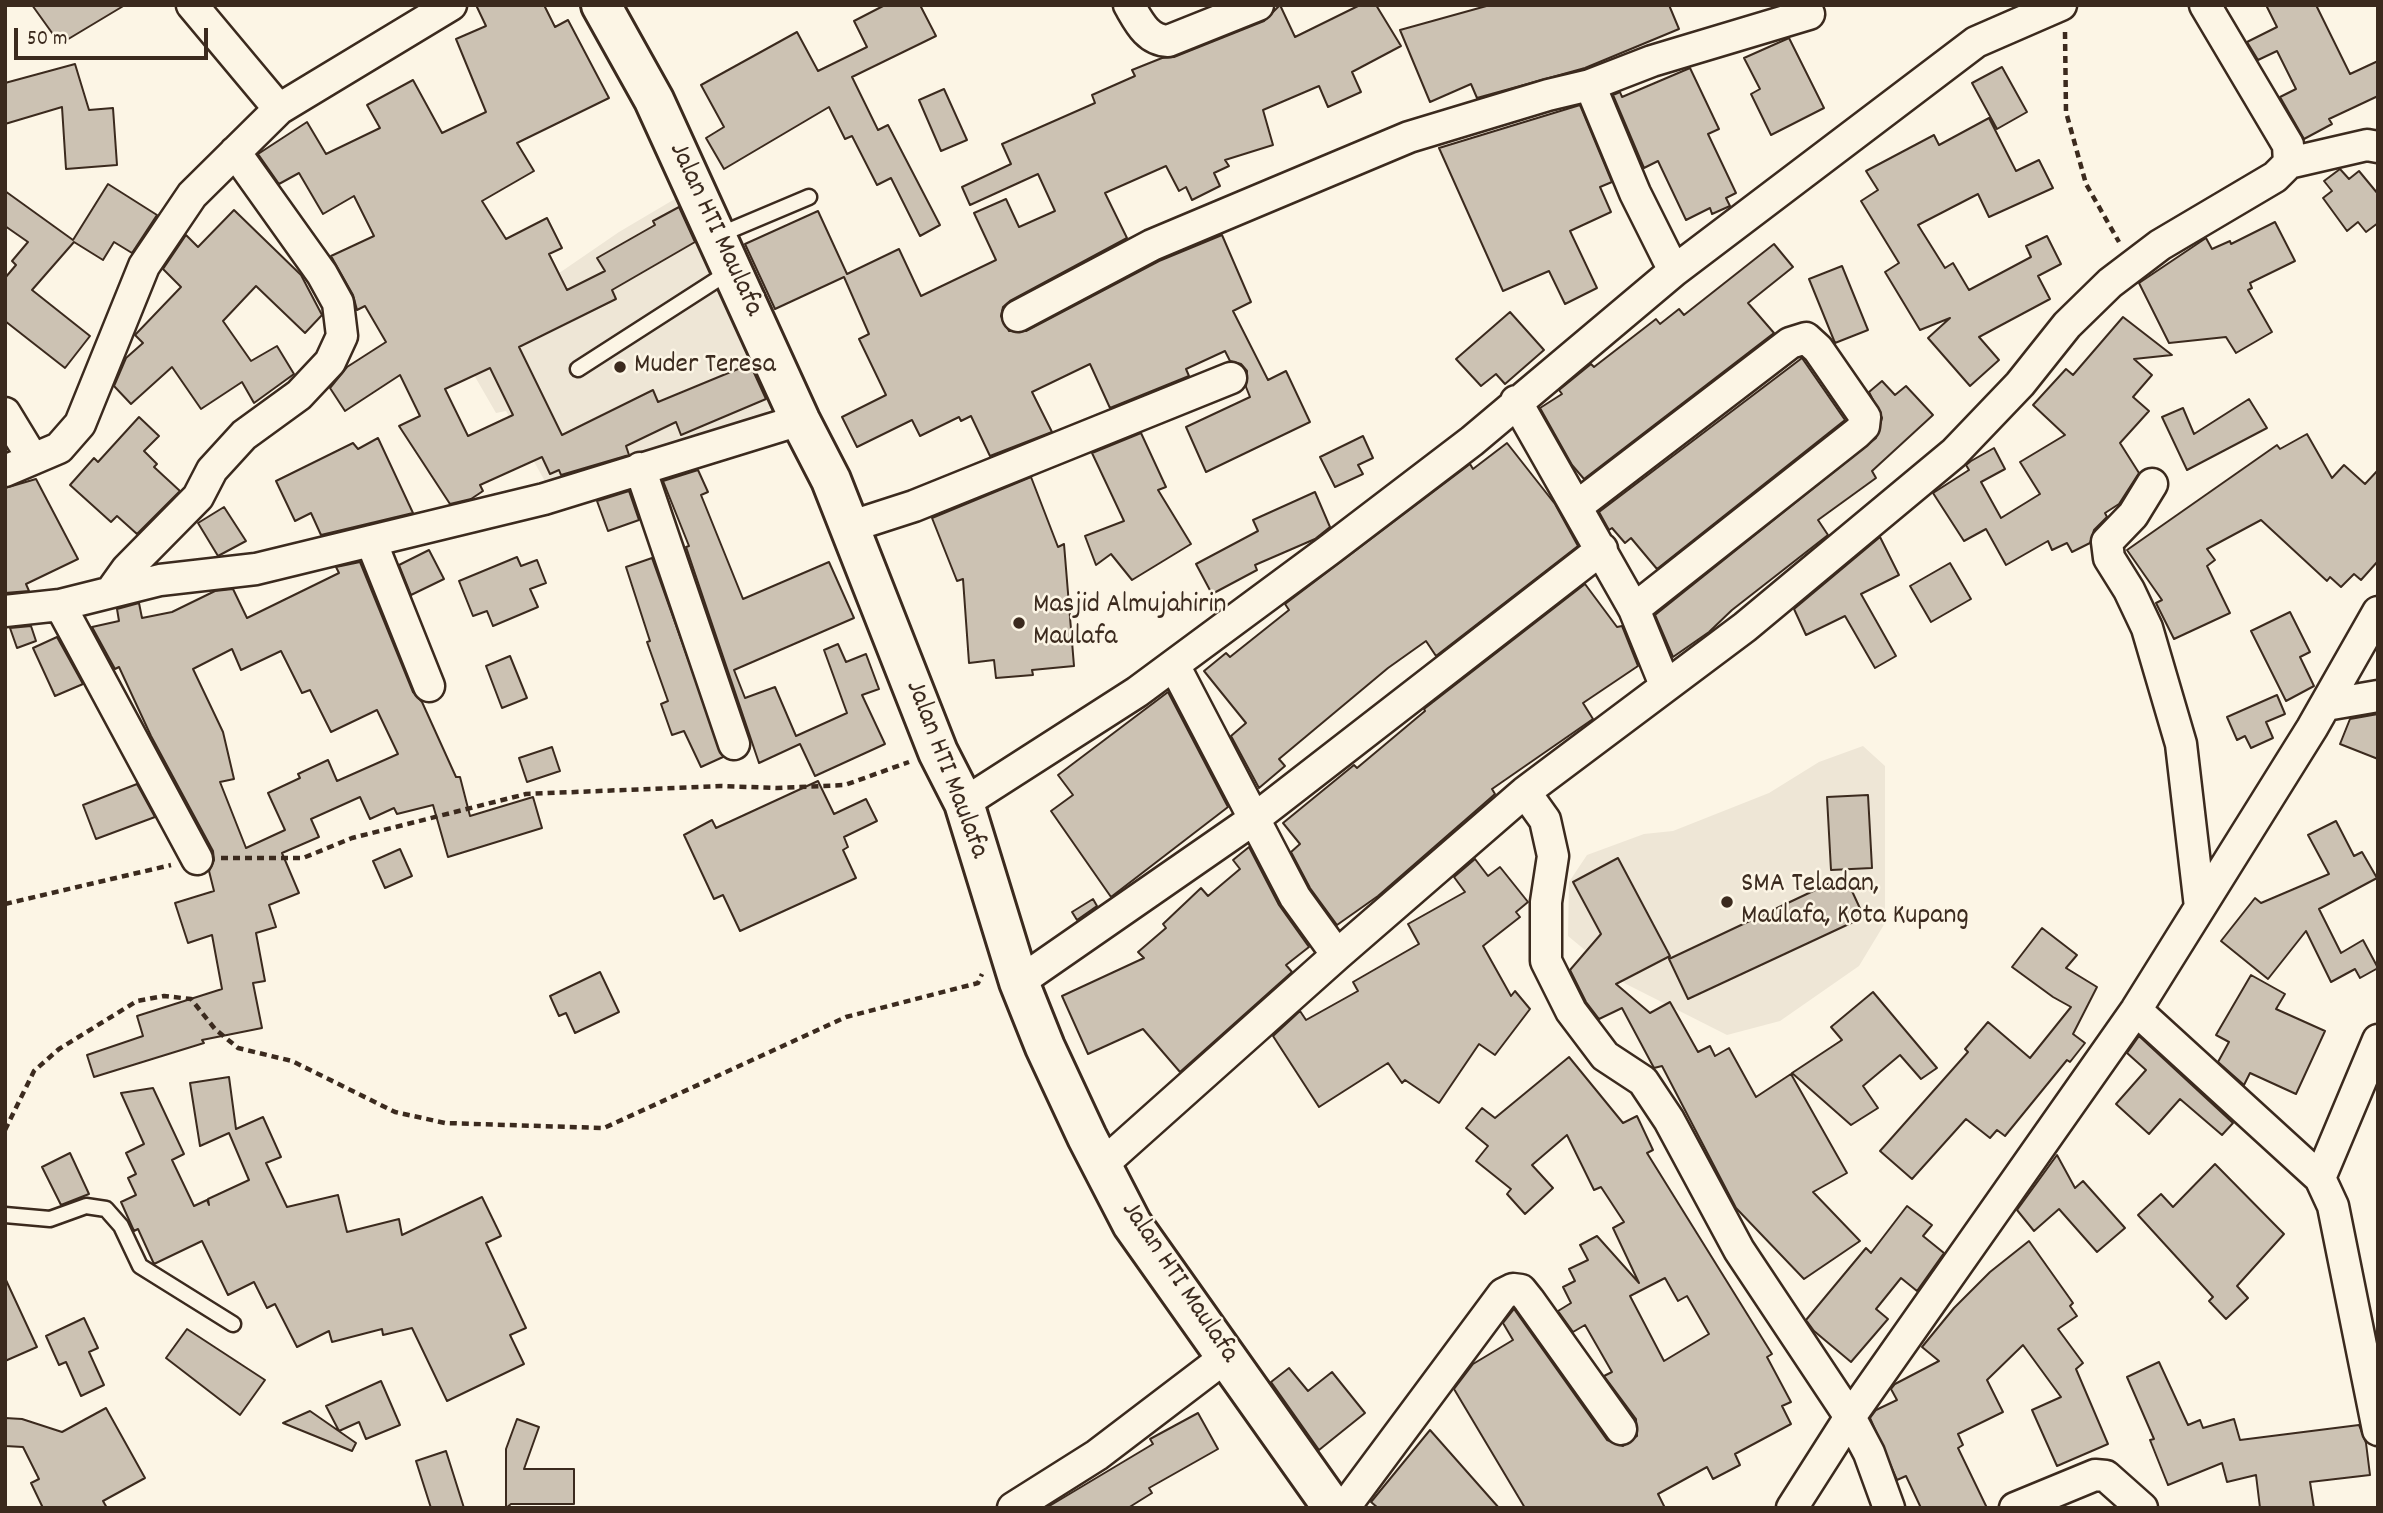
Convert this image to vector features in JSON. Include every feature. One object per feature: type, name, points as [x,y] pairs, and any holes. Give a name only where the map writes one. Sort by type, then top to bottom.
[{"type":"street","points":[[192,5],[279,109]]},
{"type":"street","points":[[5,471],[59,447],[80,424],[144,266],[192,195],[279,109],[451,5]]},
{"type":"street","name":"Jalan HTI Maulafa","points":[[601,5],[654,100],[800,419],[831,480],[938,752],[964,803],[1019,982],[1045,1047],[1087,1137],[1132,1224],[1333,1508]]},
{"type":"street","points":[[1129,5],[1149,34],[1156,40],[1168,41],[1258,5]]},
{"type":"street","points":[[964,803],[1174,665],[1472,441],[1516,401],[1674,271],[1976,42],[2060,5]]},
{"type":"street","points":[[2205,5],[2288,145],[2289,163]]},
{"type":"street","points":[[1018,316],[1152,245],[1409,137],[1548,94],[1590,85],[1652,61],[1809,14]]},
{"type":"street","points":[[1590,85],[1635,193],[1674,271]]},
{"type":"street","points":[[1103,1164],[1525,792],[1745,627],[1954,453],[2020,384],[2067,325],[2131,264],[2274,177],[2289,163],[2367,145],[2378,147]]},
{"type":"street","points":[[112,590],[127,569],[198,497],[212,470],[244,435],[299,395],[330,362],[342,336],[338,303],[322,274],[235,152]]},
{"type":"street","points":[[1576,507],[1790,343],[1806,338],[1818,349],[1865,417],[1864,426],[1857,433],[1634,609]]},
{"type":"street","points":[[849,527],[914,506],[1231,378]]},
{"type":"street","points":[[1516,401],[1634,609],[1665,685]]},
{"type":"street","points":[[5,413],[33,459]]},
{"type":"street","points":[[5,611],[60,605],[159,580],[256,569],[544,499],[800,419]]},
{"type":"street","points":[[640,468],[734,744]]},
{"type":"street","points":[[2152,484],[2133,515],[2107,542],[2109,558],[2129,590],[2147,628],[2181,744],[2200,907]]},
{"type":"street","points":[[371,541],[429,686]]},
{"type":"street","points":[[1019,982],[1254,819],[1602,549]]},
{"type":"street","points":[[60,605],[197,859]]},
{"type":"street","points":[[1791,1508],[1850,1417],[2136,1010],[2326,705],[2378,612]]},
{"type":"street","points":[[1174,665],[1295,897],[1337,955]]},
{"type":"street","points":[[2326,705],[2378,696]]},
{"type":"street","points":[[1525,792],[1545,820],[1553,856],[1546,902],[1546,961],[1571,1011],[1605,1056],[1643,1081],[1669,1120],[1739,1250],[1850,1417],[1869,1452],[1889,1508]]},
{"type":"street","points":[[2136,1010],[2320,1178],[2333,1206],[2376,1418]]},
{"type":"street","points":[[2320,1178],[2378,1041]]},
{"type":"street","points":[[1344,1508],[1503,1294],[1513,1289],[1521,1290],[1530,1300],[1621,1429]]},
{"type":"street","points":[[1013,1508],[1097,1455],[1227,1356]]},
{"type":"street","points":[[2015,1508],[2095,1475],[2106,1476],[2142,1508]]},
{"type":"lane","points":[[578,369],[725,253],[808,197]]},
{"type":"lane","points":[[5,1215],[50,1219],[86,1206],[106,1209],[121,1226],[140,1266],[233,1324]]},
{"type":"path","points":[[2060,5],[2068,42],[2066,112],[2086,184],[2131,264]]},
{"type":"path","points":[[5,904],[197,859],[303,858],[352,838],[526,794],[721,786],[777,788],[845,785],[938,752]]},
{"type":"path","points":[[5,1130],[34,1071],[59,1049],[136,1001],[164,996],[191,999],[215,1029],[238,1048],[292,1061],[395,1112],[445,1123],[604,1128],[846,1017],[978,983]]},
{"type":"shaded area","name":"Muder Teresa","points":[[690,190],[784,398],[748,426],[547,485],[506,411],[496,413],[452,337],[514,304],[619,232]]},
{"type":"shaded area","name":"SMA Teladan, Maulafa, Kota Kupang","points":[[1863,746],[1885,766],[1885,923],[1859,966],[1780,1021],[1727,1035],[1626,984],[1568,936],[1569,882],[1587,855],[1644,834],[1673,831],[1769,793],[1819,762]]},
{"type":"building","points":[[32,5],[125,5],[60,44]]},
{"type":"building","points":[[476,5],[544,5],[555,27],[568,20],[609,98],[517,143],[534,171],[482,201],[506,239],[547,218],[562,248],[549,254],[567,290],[605,271],[597,258],[655,225],[653,221],[679,207],[695,242],[612,290],[616,299],[519,347],[562,435],[653,390],[658,402],[750,364],[766,399],[681,435],[676,422],[626,446],[629,455],[561,475],[559,470],[550,474],[542,457],[480,485],[483,491],[471,499],[450,504],[399,426],[420,416],[400,375],[345,411],[330,388],[347,367],[386,342],[365,306],[357,310],[353,295],[331,256],[374,236],[354,196],[323,214],[299,173],[279,184],[258,154],[307,122],[326,154],[380,128],[367,105],[413,80],[442,133],[486,112],[456,39],[486,26]],"holes":[[[490,368],[513,415],[468,436],[445,389]]]},
{"type":"building","points":[[885,5],[920,5],[936,36],[852,77],[878,130],[888,125],[940,225],[920,236],[891,178],[877,185],[852,136],[845,139],[829,107],[724,169],[706,138],[724,127],[701,85],[797,32],[818,71],[867,47],[854,21]]},
{"type":"building","points":[[1280,5],[1295,37],[1360,5],[1376,5],[1401,46],[1352,72],[1361,92],[1328,107],[1319,86],[1263,110],[1273,145],[1225,160],[1229,166],[1214,173],[1220,186],[1192,200],[1186,187],[1179,191],[1166,166],[1105,193],[1127,238],[1010,301],[1003,307],[1001,316],[1009,331],[1026,331],[1159,261],[1222,235],[1251,302],[1233,311],[1268,380],[1286,371],[1310,422],[1206,472],[1186,427],[1250,397],[1246,387],[1247,371],[1241,364],[1230,361],[1225,351],[1186,369],[1189,376],[1110,408],[1090,364],[1032,392],[1052,432],[990,456],[971,416],[961,421],[959,417],[920,436],[912,420],[857,447],[842,417],[886,395],[859,339],[869,334],[844,277],[775,309],[745,244],[818,211],[847,274],[899,249],[921,296],[996,260],[974,213],[1006,199],[1019,227],[1055,211],[1038,174],[970,205],[962,187],[1011,164],[1002,144],[1095,103],[1092,95],[1135,76],[1132,70],[1162,58],[1174,57],[1264,21]]},
{"type":"building","points":[[1490,5],[1669,5],[1679,29],[1585,68],[1477,98],[1471,84],[1430,102],[1400,30]]},
{"type":"building","points":[[2266,5],[2316,5],[2350,74],[2378,61],[2378,96],[2329,119],[2332,124],[2304,139],[2280,97],[2296,89],[2277,51],[2258,60],[2247,42],[2277,27]]},
{"type":"building","points":[[1789,38],[1824,108],[1771,135],[1751,94],[1760,89],[1744,58]]},
{"type":"building","points":[[75,64],[89,110],[113,108],[117,165],[66,169],[62,107],[5,124],[5,83]]},
{"type":"building","points":[[2002,67],[2027,112],[1997,129],[1972,83]]},
{"type":"building","points":[[1690,68],[1719,129],[1708,134],[1736,193],[1726,198],[1730,206],[1712,214],[1710,208],[1686,220],[1658,161],[1644,168],[1613,95],[1620,92],[1622,97]]},
{"type":"building","points":[[944,89],[967,140],[941,151],[919,100]]},
{"type":"building","points":[[1580,105],[1612,182],[1600,187],[1611,212],[1570,231],[1597,288],[1565,304],[1549,271],[1503,291],[1439,148]]},
{"type":"building","points":[[1989,118],[2016,171],[2039,160],[2053,188],[1989,217],[1978,194],[1918,225],[1945,268],[1953,263],[1969,290],[2031,257],[2026,246],[2047,236],[2061,264],[2038,276],[2050,299],[1979,337],[1999,360],[1970,386],[1928,338],[1950,318],[1920,330],[1885,272],[1899,263],[1861,201],[1878,190],[1866,171],[1934,135],[1939,145]]},
{"type":"building","points":[[2340,169],[2349,179],[2359,171],[2378,194],[2378,223],[2366,232],[2358,222],[2347,231],[2323,198],[2332,191],[2324,181]]},
{"type":"building","points":[[108,184],[157,215],[132,253],[114,242],[103,260],[74,242],[32,290],[90,336],[65,368],[5,321],[5,278],[16,265],[12,261],[28,242],[5,226],[5,191],[73,240]]},
{"type":"building","points":[[234,210],[301,275],[322,315],[305,333],[256,286],[223,321],[251,361],[277,346],[294,374],[254,403],[242,382],[201,409],[172,367],[131,404],[114,386],[126,358],[143,343],[135,335],[181,287],[163,269],[186,235],[198,247]]},
{"type":"building","points":[[2275,222],[2295,261],[2250,283],[2252,288],[2248,290],[2272,332],[2236,353],[2226,337],[2169,343],[2139,283],[2206,238],[2212,249],[2230,241],[2231,244]]},
{"type":"building","points":[[1774,244],[1793,267],[1748,303],[1774,333],[1584,479],[1572,465],[1540,408],[1562,394],[1559,390],[1591,364],[1594,367],[1656,319],[1660,324],[1679,309],[1684,315]]},
{"type":"building","points":[[1842,266],[1868,330],[1835,343],[1809,279]]},
{"type":"building","points":[[1510,312],[1544,350],[1505,384],[1496,374],[1481,386],[1456,359]]},
{"type":"building","points":[[2123,317],[2172,355],[2134,359],[2152,375],[2133,397],[2149,411],[2120,443],[2139,473],[2119,504],[2105,513],[2107,517],[2094,530],[2090,543],[2072,552],[2067,543],[2052,550],[2048,541],[2006,565],[1986,529],[1964,541],[1933,493],[1969,470],[1966,465],[1971,461],[1994,448],[2005,469],[1981,482],[2001,518],[2040,494],[2020,462],[2065,435],[2033,405],[2066,369],[2073,375]]},
{"type":"building","points":[[1802,358],[1845,420],[1657,569],[1631,538],[1625,543],[1612,528],[1609,530],[1599,512]]},
{"type":"building","points":[[1882,381],[1895,395],[1906,386],[1933,415],[1872,471],[1876,478],[1818,520],[1828,535],[1732,610],[1709,632],[1673,657],[1655,615],[1876,438],[1882,418],[1869,392]]},
{"type":"building","points":[[2249,399],[2267,428],[2187,470],[2162,417],[2183,408],[2194,434]]},
{"type":"building","points":[[139,417],[159,436],[144,451],[157,464],[154,467],[180,491],[137,534],[117,516],[111,522],[70,485],[94,458],[98,462]]},
{"type":"building","points":[[1141,433],[1166,487],[1158,490],[1191,544],[1132,580],[1111,554],[1096,565],[1085,536],[1124,521],[1092,453]]},
{"type":"building","points":[[2307,434],[2332,478],[2344,465],[2365,484],[2378,470],[2378,561],[2361,580],[2354,574],[2341,587],[2330,577],[2327,581],[2261,520],[2207,549],[2215,560],[2207,566],[2230,613],[2174,639],[2156,603],[2162,600],[2127,550],[2277,445],[2280,449]]},
{"type":"building","points":[[1363,436],[1373,458],[1358,465],[1363,474],[1335,487],[1320,457]]},
{"type":"building","points":[[378,438],[413,513],[321,535],[311,513],[295,521],[276,481],[353,443],[358,449]]},
{"type":"building","points":[[1507,443],[1555,504],[1578,546],[1436,656],[1426,641],[1388,668],[1279,759],[1285,766],[1259,788],[1231,736],[1246,723],[1204,671],[1226,653],[1230,657],[1289,610],[1285,604],[1470,464],[1473,469]]},
{"type":"building","points":[[698,470],[708,492],[701,495],[743,599],[829,562],[854,618],[734,670],[745,698],[775,687],[796,736],[847,713],[824,650],[838,644],[846,662],[866,654],[879,689],[862,695],[885,744],[815,776],[800,744],[759,763],[686,547],[689,546],[663,481]]},
{"type":"building","points":[[1031,477],[1058,547],[1064,544],[1074,666],[1032,670],[1033,675],[996,678],[994,660],[969,663],[963,579],[957,581],[932,518]]},
{"type":"building","points":[[36,479],[78,559],[26,584],[29,591],[5,593],[5,488]]},
{"type":"building","points":[[629,491],[639,520],[608,531],[597,501]]},
{"type":"building","points":[[1315,492],[1330,527],[1315,539],[1255,565],[1257,570],[1212,594],[1196,564],[1258,531],[1253,520]]},
{"type":"building","points":[[224,507],[246,541],[218,556],[198,523]]},
{"type":"building","points":[[1880,537],[1899,575],[1861,594],[1896,656],[1875,668],[1845,616],[1806,635],[1794,609]]},
{"type":"building","points":[[429,550],[444,579],[411,595],[399,565]]},
{"type":"building","points":[[517,557],[521,566],[537,560],[546,583],[530,589],[538,607],[493,626],[487,611],[473,616],[459,581]]},
{"type":"building","points":[[652,558],[723,757],[701,767],[684,731],[672,735],[661,704],[668,701],[647,642],[650,641],[626,567]]},
{"type":"building","points":[[360,562],[413,692],[422,702],[456,777],[460,777],[470,816],[533,797],[542,828],[448,857],[433,805],[397,814],[394,808],[370,819],[360,797],[311,819],[319,837],[282,853],[299,893],[269,905],[276,927],[256,933],[265,981],[253,983],[262,1028],[202,1040],[204,1043],[94,1077],[87,1055],[143,1036],[137,1016],[222,989],[212,935],[188,943],[175,903],[214,891],[209,871],[214,860],[213,851],[151,736],[119,667],[115,669],[92,627],[119,621],[117,609],[139,603],[142,618],[172,612],[215,591],[233,589],[247,618],[339,573],[336,567]],"holes":[[[232,649],[241,670],[281,651],[302,693],[310,690],[331,732],[377,710],[398,754],[337,781],[328,760],[298,774],[300,778],[268,793],[285,830],[246,848],[220,782],[234,779],[223,732],[193,669]]]},
{"type":"building","points":[[1950,563],[1971,599],[1931,622],[1910,586]]},
{"type":"building","points":[[1585,584],[1617,627],[1622,626],[1638,666],[1583,703],[1593,719],[1492,789],[1495,794],[1378,896],[1337,925],[1310,888],[1291,852],[1300,844],[1283,823],[1354,765],[1357,768],[1425,711],[1424,709]]},
{"type":"building","points":[[2290,612],[2310,652],[2300,657],[2314,686],[2286,701],[2251,631]]},
{"type":"building","points":[[31,626],[36,641],[17,648],[10,628]]},
{"type":"building","points":[[57,637],[83,684],[55,696],[33,648]]},
{"type":"building","points":[[510,656],[527,698],[502,708],[486,666]]},
{"type":"building","points":[[1168,692],[1228,807],[1111,897],[1051,811],[1073,795],[1058,775]]},
{"type":"building","points":[[2277,695],[2285,714],[2266,722],[2273,738],[2251,748],[2245,736],[2237,740],[2227,717]]},
{"type":"building","points":[[2378,714],[2378,759],[2340,744],[2350,719]]},
{"type":"building","points":[[552,747],[560,771],[527,782],[519,758]]},
{"type":"building","points":[[818,781],[834,814],[866,799],[877,821],[844,837],[848,847],[843,850],[856,878],[740,931],[723,895],[714,899],[684,835],[712,820],[716,828]]},
{"type":"building","points":[[137,784],[155,817],[96,839],[83,805]]},
{"type":"building","points":[[1868,795],[1872,868],[1831,870],[1827,797]]},
{"type":"building","points":[[2336,821],[2354,856],[2362,852],[2377,878],[2319,909],[2341,953],[2363,940],[2378,968],[2360,978],[2355,969],[2331,982],[2306,931],[2268,979],[2221,941],[2255,898],[2261,903],[2329,874],[2308,835]]},
{"type":"building","points":[[1249,847],[1279,905],[1309,947],[1286,965],[1292,972],[1180,1072],[1143,1029],[1088,1054],[1062,996],[1144,958],[1138,952],[1166,928],[1163,924],[1201,888],[1208,896],[1240,869],[1233,860]]},
{"type":"building","points":[[400,849],[412,876],[385,888],[373,861]]},
{"type":"building","points":[[1618,858],[1670,956],[1616,984],[1650,1013],[1670,1002],[1698,1052],[1710,1046],[1715,1056],[1729,1048],[1756,1097],[1791,1074],[1847,1173],[1813,1192],[1860,1241],[1804,1279],[1736,1208],[1662,1066],[1654,1068],[1622,1008],[1599,1019],[1586,1002],[1570,970],[1601,934],[1573,882]]},
{"type":"building","points":[[1475,859],[1488,876],[1500,867],[1528,902],[1516,912],[1520,917],[1483,946],[1511,996],[1515,991],[1530,1009],[1495,1055],[1479,1044],[1439,1103],[1405,1080],[1402,1083],[1388,1063],[1319,1107],[1273,1036],[1300,1011],[1306,1020],[1358,991],[1353,982],[1419,944],[1408,924],[1465,892],[1454,877]]},
{"type":"building","points":[[1845,876],[1864,917],[1688,999],[1669,959]]},
{"type":"building","points":[[1093,899],[1097,906],[1077,920],[1072,912]]},
{"type":"building","points":[[2042,928],[2077,955],[2066,968],[2097,987],[2073,1034],[2085,1043],[2070,1062],[2067,1060],[2005,1136],[1997,1130],[1990,1138],[1966,1119],[1912,1179],[1880,1151],[1968,1052],[1965,1049],[1988,1022],[2030,1058],[2071,1007],[2012,967]]},
{"type":"building","points":[[600,972],[619,1012],[575,1033],[566,1013],[559,1016],[550,996]]},
{"type":"building","points":[[2251,975],[2285,994],[2276,1009],[2325,1031],[2296,1094],[2250,1073],[2244,1085],[2218,1062],[2229,1042],[2216,1035]]},
{"type":"building","points":[[1873,992],[1937,1068],[1921,1079],[1900,1055],[1863,1086],[1878,1108],[1851,1125],[1792,1073],[1842,1040],[1831,1027]]},
{"type":"building","points":[[2139,1036],[2233,1123],[2222,1135],[2180,1099],[2149,1134],[2116,1104],[2146,1070],[2127,1053]]},
{"type":"building","points":[[1569,1057],[1623,1123],[1637,1116],[1653,1150],[1647,1153],[1772,1354],[1767,1357],[1791,1402],[1782,1406],[1791,1424],[1735,1454],[1740,1465],[1713,1479],[1707,1467],[1658,1494],[1665,1508],[1525,1508],[1454,1389],[1473,1364],[1513,1340],[1503,1323],[1514,1309],[1607,1440],[1623,1446],[1637,1436],[1636,1419],[1604,1376],[1612,1372],[1585,1325],[1573,1332],[1558,1311],[1571,1303],[1563,1287],[1575,1281],[1569,1269],[1588,1260],[1580,1245],[1597,1236],[1639,1283],[1613,1228],[1624,1222],[1601,1187],[1594,1190],[1567,1135],[1532,1165],[1553,1188],[1525,1214],[1507,1194],[1511,1189],[1476,1161],[1488,1146],[1466,1128],[1482,1108],[1495,1118]],"holes":[[[1665,1278],[1678,1301],[1687,1296],[1709,1334],[1664,1361],[1630,1296]]]},
{"type":"building","points":[[229,1077],[236,1129],[263,1117],[281,1157],[266,1163],[287,1207],[338,1195],[347,1232],[399,1219],[402,1235],[482,1197],[501,1236],[486,1243],[526,1328],[510,1335],[524,1364],[447,1401],[412,1328],[383,1335],[382,1329],[332,1342],[329,1331],[297,1347],[275,1304],[267,1308],[254,1282],[228,1295],[202,1241],[154,1264],[138,1229],[134,1231],[121,1202],[136,1195],[128,1178],[136,1174],[126,1153],[144,1144],[121,1093],[153,1088],[184,1154],[172,1160],[194,1206],[207,1200],[209,1205],[208,1199],[249,1180],[229,1133],[200,1146],[190,1083]]},
{"type":"building","points":[[70,1153],[89,1194],[61,1205],[42,1167]]},
{"type":"building","points":[[2057,1155],[2075,1188],[2083,1181],[2125,1228],[2097,1252],[2059,1209],[2034,1231],[2017,1210]]},
{"type":"building","points":[[2215,1164],[2284,1234],[2237,1286],[2248,1298],[2226,1319],[2209,1301],[2213,1297],[2138,1215],[2161,1194],[2173,1207]]},
{"type":"building","points":[[1907,1206],[1932,1225],[1923,1236],[1944,1253],[1917,1291],[1901,1278],[1876,1309],[1888,1319],[1851,1362],[1814,1331],[1806,1320],[1866,1248],[1871,1253]]},
{"type":"building","points":[[2029,1241],[2073,1303],[2070,1306],[2077,1316],[2058,1329],[2083,1363],[2076,1369],[2108,1444],[2057,1466],[2032,1410],[2061,1397],[2023,1345],[1987,1380],[2003,1412],[1958,1434],[1963,1445],[1958,1448],[1987,1508],[1921,1508],[1906,1476],[1897,1480],[1870,1418],[1876,1410],[1897,1400],[1891,1389],[1895,1384],[1939,1361],[1922,1347],[1954,1308],[1990,1272]]},
{"type":"building","points":[[5,1278],[37,1347],[5,1361]]},
{"type":"building","points":[[84,1318],[98,1348],[89,1352],[104,1385],[81,1396],[66,1362],[59,1365],[46,1336]]},
{"type":"building","points":[[187,1329],[265,1380],[240,1415],[166,1358]]},
{"type":"building","points":[[2159,1362],[2188,1425],[2200,1420],[2203,1428],[2234,1419],[2240,1440],[2359,1425],[2366,1443],[2370,1475],[2310,1482],[2314,1508],[2260,1508],[2256,1475],[2227,1482],[2222,1463],[2168,1485],[2150,1440],[2154,1439],[2127,1377]]},
{"type":"building","points":[[1289,1368],[1308,1391],[1332,1372],[1365,1413],[1319,1450],[1271,1382]]},
{"type":"building","points":[[381,1381],[400,1425],[366,1439],[359,1422],[339,1431],[326,1406]]},
{"type":"building","points":[[106,1408],[145,1478],[103,1501],[107,1508],[43,1508],[31,1483],[39,1479],[23,1447],[5,1446],[5,1418],[22,1419],[62,1432]]},
{"type":"building","points":[[310,1411],[356,1443],[352,1451],[283,1423]]},
{"type":"building","points":[[1198,1413],[1218,1449],[1149,1488],[1152,1493],[1128,1508],[1046,1508],[1153,1444],[1150,1439]]},
{"type":"building","points":[[517,1419],[539,1427],[524,1469],[574,1469],[574,1504],[511,1504],[506,1508],[506,1449]]},
{"type":"building","points":[[1430,1430],[1499,1508],[1378,1508],[1371,1502]]},
{"type":"building","points":[[446,1451],[464,1508],[431,1508],[416,1461]]},
{"type":"place","name":"Muder Teresa","points":[[620,367]]},
{"type":"place","name":"Masjid Almujahirin Maulafa","points":[[1019,623]]},
{"type":"place","name":"SMA Teladan, Maulafa, Kota Kupang","points":[[1727,902]]}]
